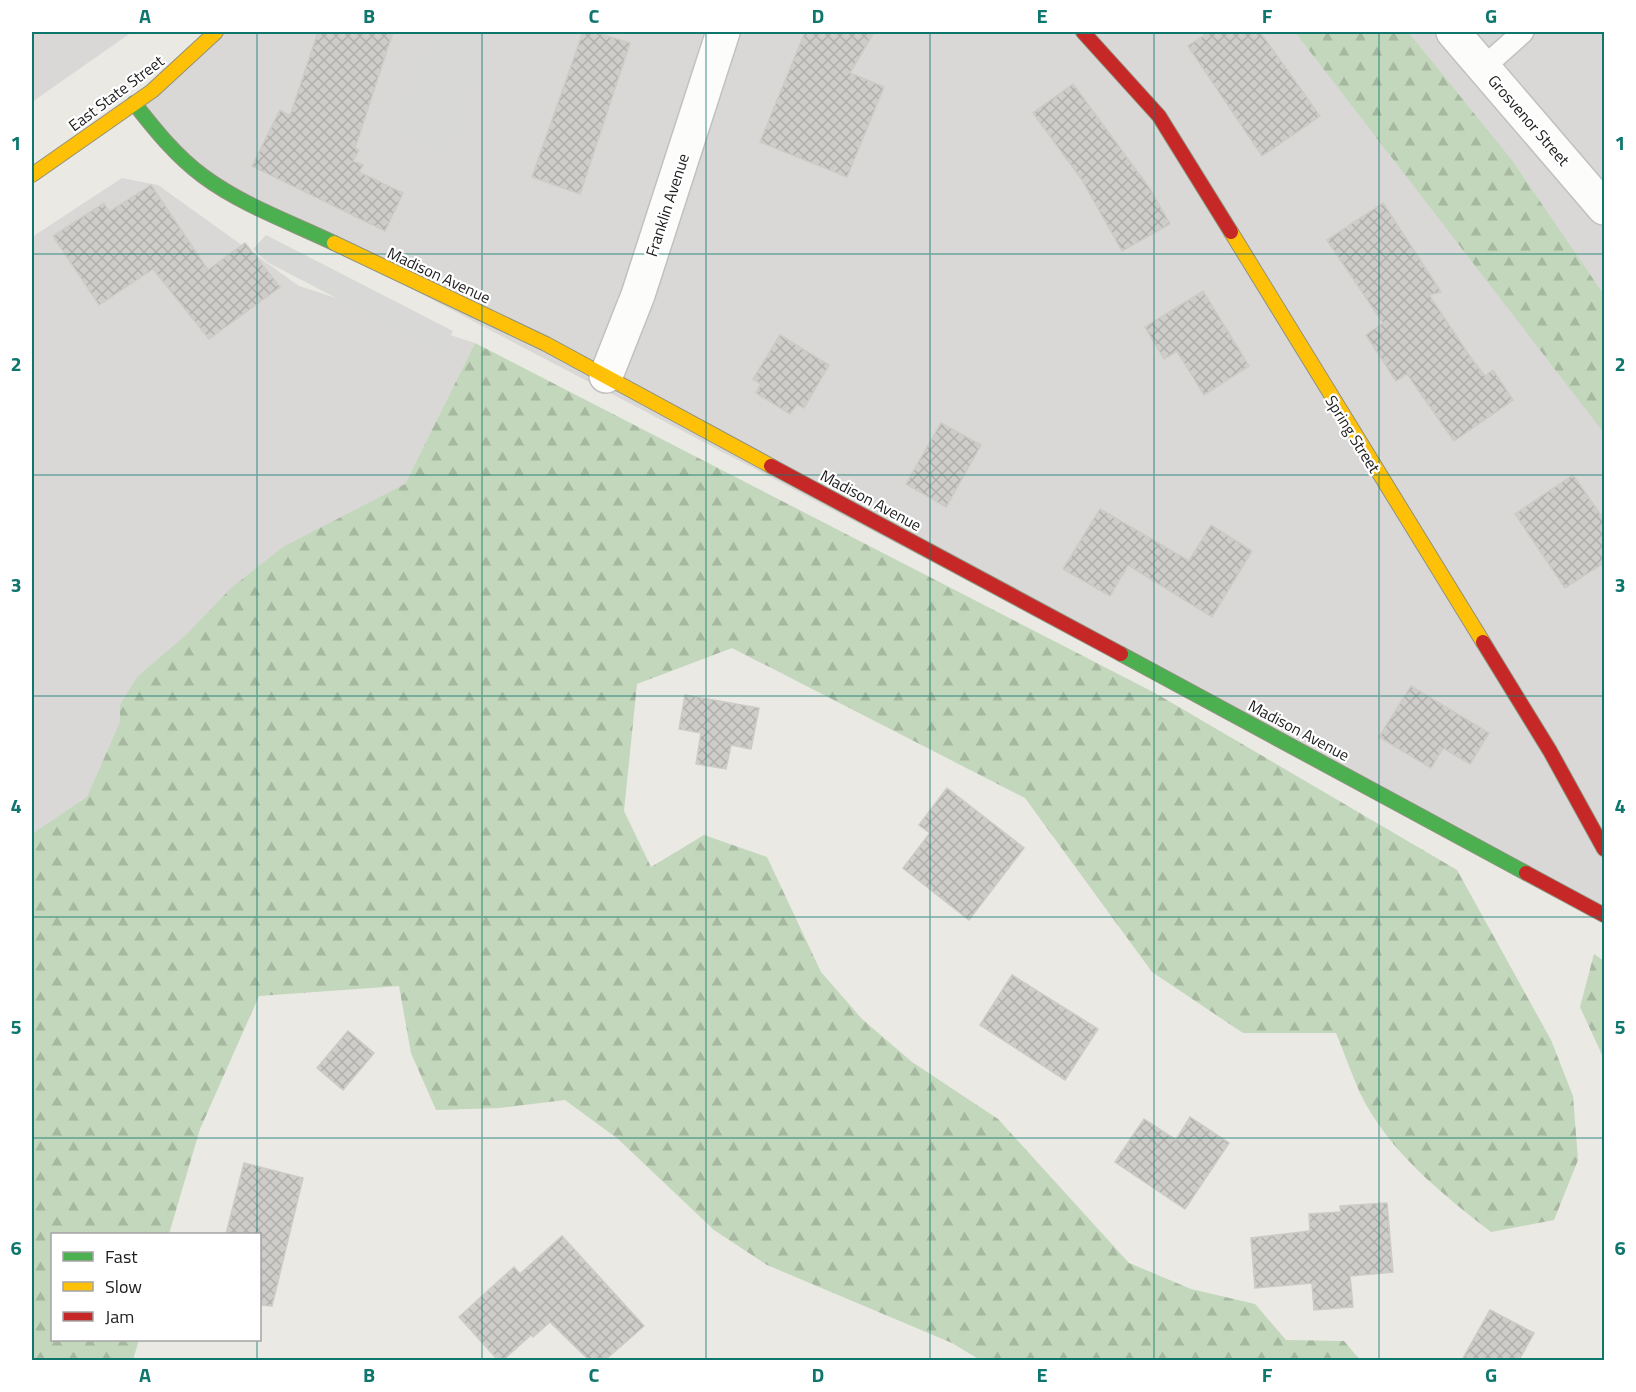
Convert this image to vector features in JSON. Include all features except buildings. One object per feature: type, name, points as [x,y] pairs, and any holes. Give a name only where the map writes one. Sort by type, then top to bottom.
[{"type":"street","name":"East State Street","points":[[32,175],[134,103],[177,69],[216,32]]},
{"type":"street","name":"Franklin Avenue","points":[[606,376],[638,295],[723,32]]},
{"type":"street","name":"Spring Street","points":[[1083,32],[1159,116],[1550,751],[1605,849]]},
{"type":"street","name":"Grosvenor Street","points":[[1453,32],[1605,208]]},
{"type":"street","name":"Madison Avenue","points":[[134,103],[175,154],[212,184],[546,344],[1604,912]]},
{"type":"lane","points":[[1484,67],[1523,32]]},
{"type":"shaded area","points":[[32,32],[132,32],[32,102]]},
{"type":"shaded area","points":[[216,32],[1604,32],[1604,915],[233,195],[134,103]]},
{"type":"shaded area","points":[[431,32],[488,32],[452,154],[393,132]]},
{"type":"shaded area","points":[[122,178],[158,185],[299,286],[475,343],[405,484],[105,794],[32,861],[32,237]]},
{"type":"shaded area","points":[[266,235],[453,331],[442,353],[267,262],[253,249]]},
{"type":"green space","points":[[1295,32],[1408,32],[1511,159],[1604,295],[1604,433]]},
{"type":"green space","points":[[475,343],[1155,693],[1457,870],[1551,1040],[1573,1096],[1578,1160],[1554,1220],[1491,1232],[1435,1187],[1385,1134],[1360,1093],[1336,1033],[1243,1033],[1152,972],[1025,798],[732,648],[637,684],[624,811],[651,867],[704,835],[767,857],[821,972],[862,1019],[912,1062],[998,1119],[1129,1263],[1191,1289],[1255,1304],[1286,1340],[1344,1341],[1360,1360],[980,1360],[952,1343],[767,1265],[714,1230],[618,1139],[565,1100],[499,1108],[436,1110],[411,1053],[399,986],[259,996],[200,1129],[169,1233],[51,1233],[51,1341],[139,1341],[133,1360],[32,1360],[32,834],[87,797],[120,722],[120,705],[137,677],[185,636],[231,588],[283,547],[405,484]]},
{"type":"green space","points":[[1594,954],[1604,961],[1604,1059],[1580,1007]]},
{"type":"traffic: fast","points":[[134,103],[175,151],[203,176],[234,196],[334,243]]},
{"type":"traffic: fast","points":[[1121,654],[1526,873]]},
{"type":"traffic: slow","points":[[32,175],[152,91],[216,32]]},
{"type":"traffic: slow","points":[[1231,232],[1483,642]]},
{"type":"traffic: slow","points":[[334,243],[546,344],[771,466]]},
{"type":"traffic: jam","points":[[1083,32],[1159,116],[1231,232]]},
{"type":"traffic: jam","points":[[771,466],[1121,654]]},
{"type":"traffic: jam","points":[[1483,642],[1550,751],[1604,849]]},
{"type":"traffic: jam","points":[[1526,873],[1604,915]]}]
